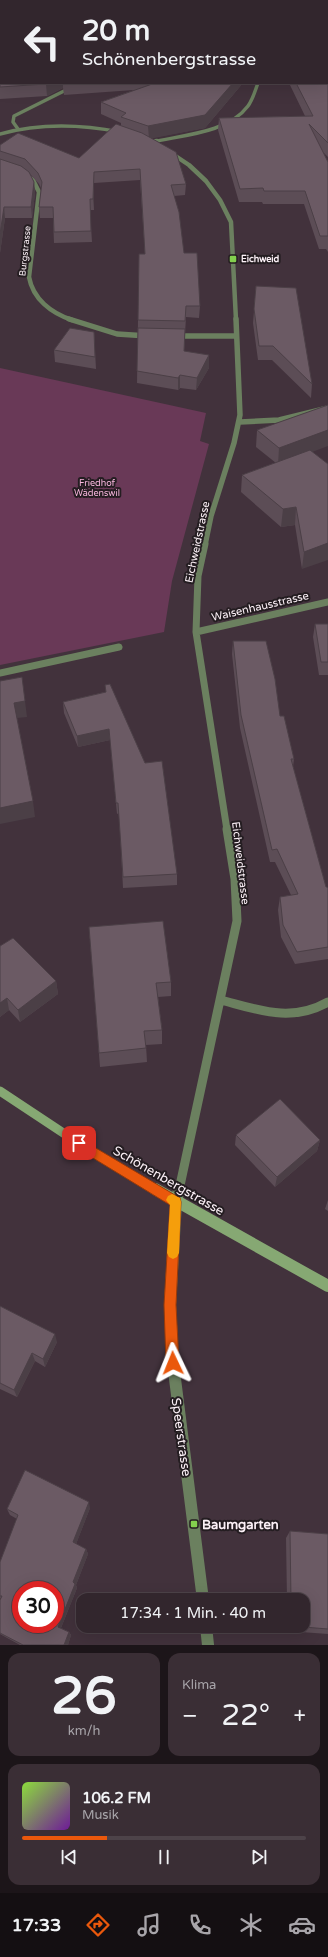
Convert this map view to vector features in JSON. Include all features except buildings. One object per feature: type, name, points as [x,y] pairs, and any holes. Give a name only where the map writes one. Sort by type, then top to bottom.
[{"type":"street","points":[[18,129],[13,122],[14,116],[78,84]]},
{"type":"street","name":"Eichweidstrasse","points":[[176,1202],[237,921],[235,879],[196,632],[198,576],[211,516],[240,422],[235,336],[232,229],[223,202],[196,170],[173,154],[147,141],[221,125],[233,119],[247,107],[258,84]]},
{"type":"street","points":[[0,134],[18,129],[74,126],[110,129],[127,134]]},
{"type":"street","name":"Burgstrasse","points":[[19,170],[37,182],[39,192],[30,277],[31,288],[39,298],[49,308],[81,324],[117,334],[152,336]]},
{"type":"street","points":[[166,336],[235,336]]},
{"type":"street","points":[[240,422],[278,420],[328,408]]},
{"type":"street","name":"Waisenhausstrasse","points":[[196,632],[328,602]]},
{"type":"street","points":[[0,673],[119,647]]},
{"type":"street","points":[[221,1000],[287,1014],[308,1013],[328,1002]]},
{"type":"street","name":"Schönenbergstrasse","points":[[0,1091],[92,1152],[176,1202],[328,1286]]},
{"type":"street","name":"Speerstrasse","points":[[176,1202],[170,1305],[173,1363],[202,1593]]},
{"type":"street","points":[[207,1633],[208,1645]]},
{"type":"green space","name":"Friedhof Wädenswil","points":[[0,368],[206,413],[200,441],[209,444],[172,581],[164,632],[0,665]]},
{"type":"slow traffic","points":[[172,1200],[176,1202],[173,1253]]},
{"type":"place","name":"Eichweid","points":[[233,259]]},
{"type":"place","name":"Baumgarten","points":[[194,1524]]},
{"type":"route","points":[[79,1143],[176,1202],[170,1305],[173,1363]]}]
